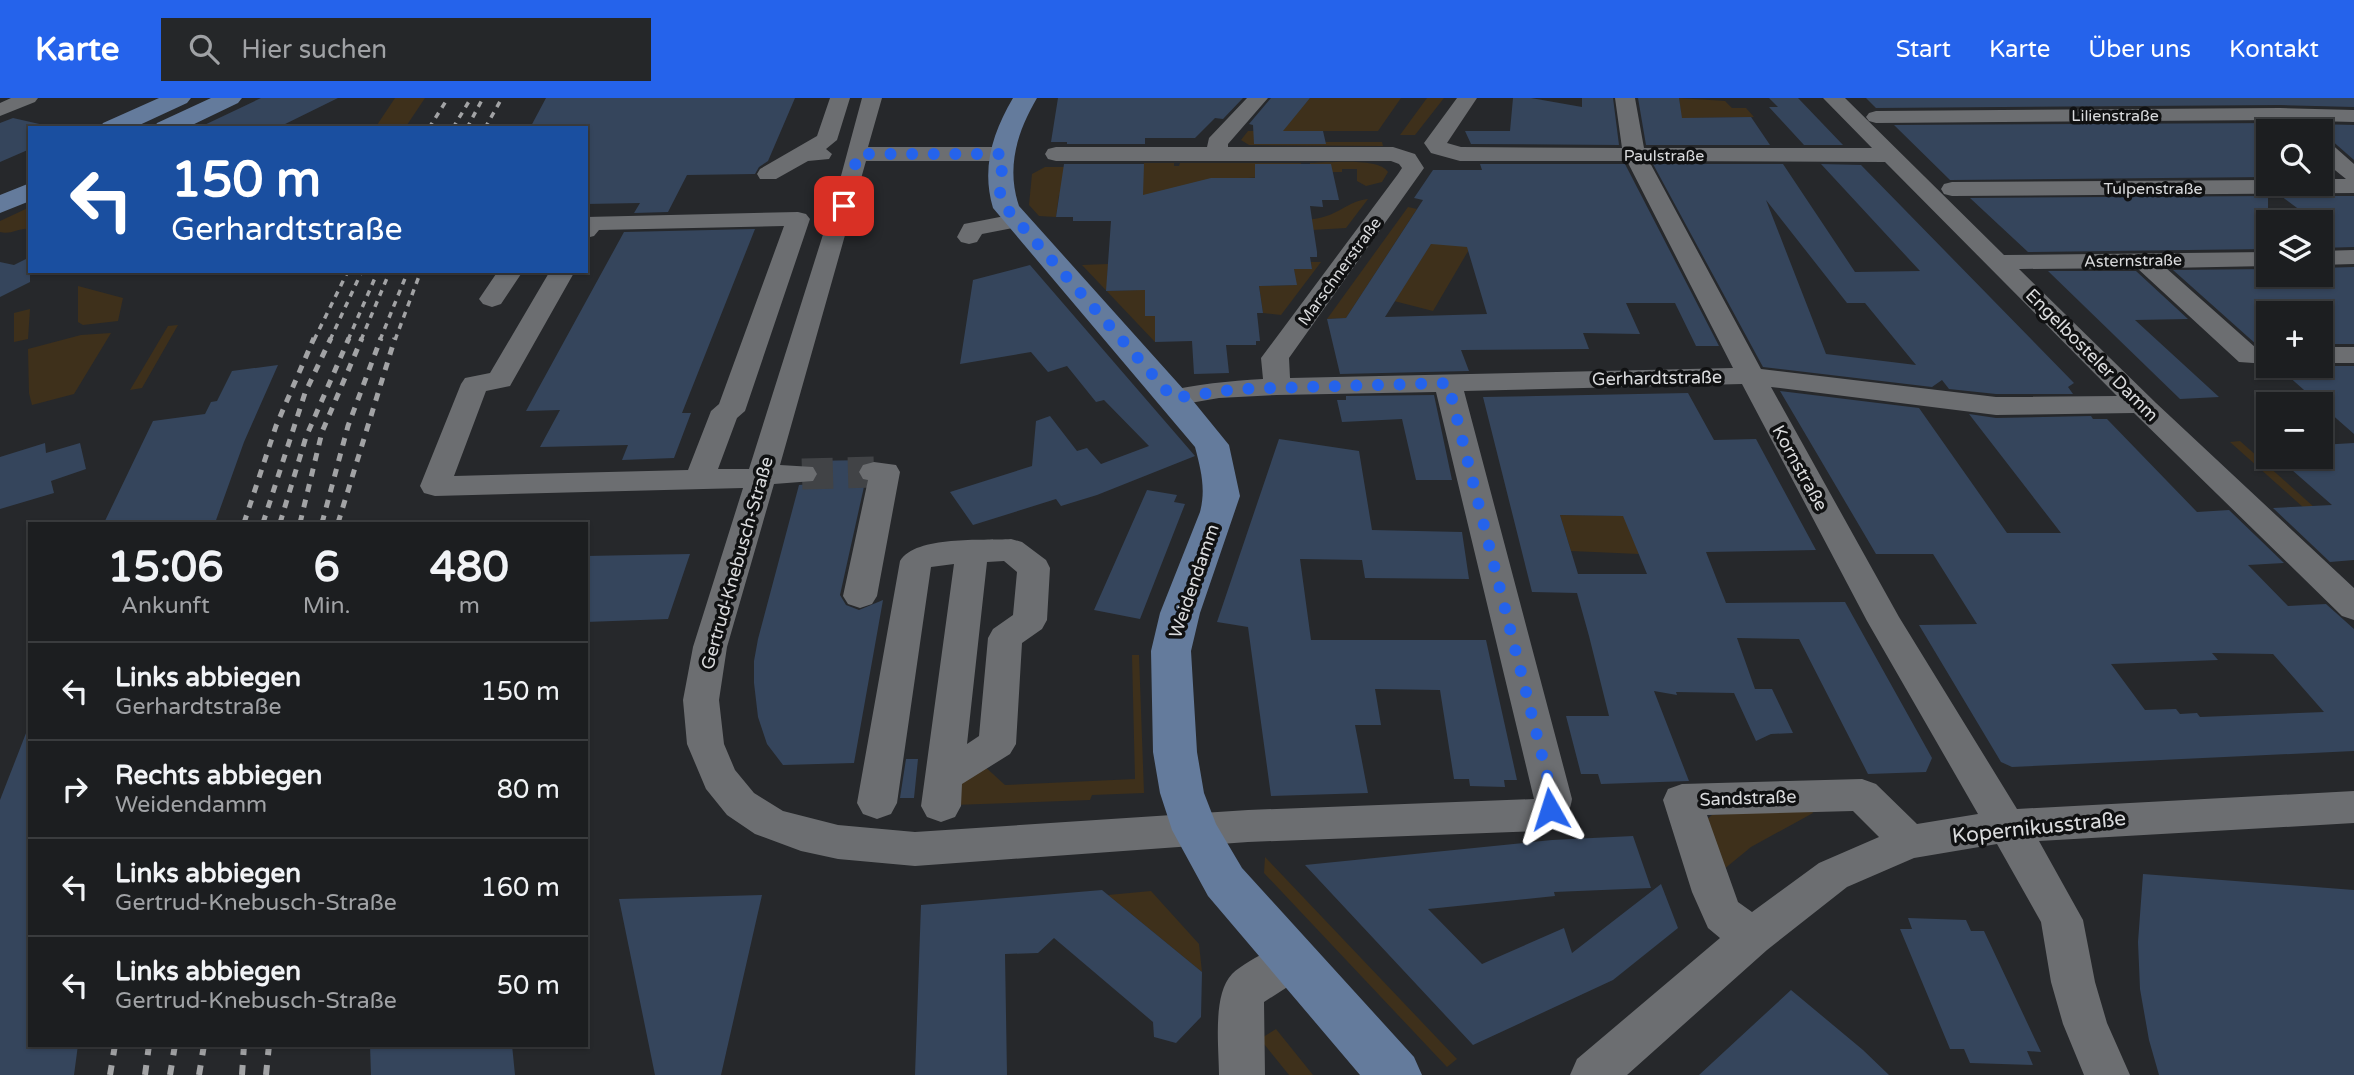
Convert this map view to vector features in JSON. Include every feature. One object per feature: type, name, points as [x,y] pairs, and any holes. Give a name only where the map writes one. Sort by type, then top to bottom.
[{"type":"main road","points":[[116,126],[179,98]]},
{"type":"main road","points":[[170,126],[230,98]]},
{"type":"main road","name":"Weidendamm","points":[[1025,98],[1008,130],[1000,194],[1015,220],[1212,445],[1221,480],[1222,496],[1218,512],[1180,613],[1171,651],[1175,751],[1182,793],[1195,831],[1225,882],[1395,1075]]},
{"type":"main road","points":[[0,179],[28,166]]},
{"type":"main road","points":[[0,205],[28,192]]},
{"type":"street","points":[[0,110],[29,98]]},
{"type":"street","points":[[840,98],[826,140],[806,150],[828,154],[1003,154]]},
{"type":"street","name":"Gertrud-Knebusch-Straße","points":[[872,98],[828,154],[762,476],[709,647],[701,700],[709,759],[722,784],[741,804],[772,823],[807,837],[863,846],[936,848],[1195,831]]},
{"type":"street","points":[[1218,154],[1217,143],[1258,98]]},
{"type":"street","points":[[1056,154],[1383,154],[1406,159],[1439,148],[1435,144],[1467,98]]},
{"type":"street","name":"Kornstraße","points":[[1625,98],[1635,155],[1750,376],[1884,621],[2033,866],[2062,920],[2084,1024],[2107,1075]]},
{"type":"street","name":"Engelbosteler Damm","points":[[1833,98],[2141,404],[2354,608]]},
{"type":"street","points":[[2257,98],[2287,119]]},
{"type":"street","name":"Lilienstraße","points":[[1876,117],[2280,114],[2354,116]]},
{"type":"street","name":"Paulstraße","points":[[1439,148],[1460,154],[1891,155]]},
{"type":"street","points":[[768,174],[828,154]]},
{"type":"street","points":[[2333,157],[2354,175]]},
{"type":"street","name":"Marschnerstraße","points":[[1277,387],[1275,358],[1408,176],[1413,168],[1406,159]]},
{"type":"street","name":"Tulpenstraße","points":[[1963,189],[2354,186]]},
{"type":"street","points":[[588,225],[798,219],[731,411],[725,411],[699,480]]},
{"type":"street","points":[[969,237],[972,229],[1015,220]]},
{"type":"street","points":[[2333,258],[2354,257]]},
{"type":"street","name":"Asternstraße","points":[[1999,262],[2256,259]]},
{"type":"street","points":[[2143,260],[2256,358]]},
{"type":"street","points":[[492,299],[509,273]]},
{"type":"street","points":[[562,273],[500,380],[475,384],[435,486],[699,480],[802,474]]},
{"type":"street","points":[[2333,355],[2354,355]]},
{"type":"street","name":"Gerhardtstraße","points":[[1173,398],[1219,390],[1277,387],[1750,376],[1996,405],[2141,404]]},
{"type":"street","points":[[1195,831],[1542,815],[1550,809],[1553,799],[1448,383]]},
{"type":"street","points":[[860,597],[885,472],[874,472]]},
{"type":"street","points":[[877,803],[916,562],[931,554],[1012,550],[1034,568],[1030,620],[1005,638],[997,744],[943,791],[972,552]]},
{"type":"street","name":"Sandstraße","points":[[1752,937],[1723,915],[1682,800],[1862,794],[1909,842]]},
{"type":"street","name":"Kopernikusstraße","points":[[1593,1075],[1752,937],[1833,875],[1909,842],[2007,826],[2354,807]]},
{"type":"street","points":[[1241,1075],[1241,1005],[1247,989],[1294,959]]},
{"type":"shaded area","points":[[395,98],[425,98],[406,126],[376,126]]},
{"type":"shaded area","points":[[1310,98],[1401,98],[1378,131],[1257,131],[1290,121]]},
{"type":"shaded area","points":[[1427,98],[1444,98],[1415,135],[1400,135]]},
{"type":"shaded area","points":[[1679,98],[1725,101],[1732,108],[1746,108],[1754,117],[1693,118],[1690,123],[1682,122]]},
{"type":"shaded area","points":[[1248,131],[1254,131],[1254,142],[1382,142],[1383,146],[1249,145],[1241,140]]},
{"type":"shaded area","points":[[1144,163],[1174,163],[1174,166],[1179,166],[1180,163],[1301,163],[1299,175],[1248,178],[1188,198],[1109,193],[1143,170]]},
{"type":"shaded area","points":[[1310,163],[1374,164],[1388,172],[1382,182],[1366,186],[1357,181],[1357,169],[1325,172],[1310,166]]},
{"type":"shaded area","points":[[1045,167],[1064,167],[1083,195],[1059,195],[1056,217],[1039,216],[1029,205],[1032,174]]},
{"type":"shaded area","points":[[1368,199],[1346,228],[1312,230],[1306,219],[1324,217]]},
{"type":"shaded area","points":[[1408,207],[1417,209],[1346,318],[1327,319]]},
{"type":"shaded area","points":[[28,208],[28,229],[0,232],[0,221]]},
{"type":"shaded area","points":[[1449,216],[1474,241],[1433,311],[1394,301]]},
{"type":"shaded area","points":[[1164,250],[1263,286],[1296,285],[1294,269],[1312,269],[1311,262],[1321,262],[1281,315],[1263,313],[1259,286],[1198,341],[1188,341],[1187,316]]},
{"type":"shaded area","points":[[1108,264],[1107,291],[1138,290],[1139,264],[1145,287],[1145,316],[1155,316],[1155,342],[1082,265]]},
{"type":"shaded area","points":[[78,286],[123,298],[118,321],[83,325],[78,322]]},
{"type":"shaded area","points":[[30,309],[28,339],[14,342],[14,313]]},
{"type":"shaded area","points":[[178,325],[142,388],[130,390],[168,326]]},
{"type":"shaded area","points":[[111,333],[74,394],[32,405],[29,393],[28,349],[81,335]]},
{"type":"shaded area","points":[[2240,441],[2256,455],[2256,465],[2230,442]]},
{"type":"shaded area","points":[[2260,469],[2271,469],[2333,524],[2323,525]]},
{"type":"shaded area","points":[[1560,515],[1624,516],[1639,554],[1571,551]]},
{"type":"shaded area","points":[[1132,655],[1139,655],[1144,793],[1092,795],[1090,800],[953,805],[955,780],[982,764],[1005,785],[1135,779]]},
{"type":"shaded area","points":[[1811,809],[1813,813],[1751,847],[1723,870],[1706,820],[1712,815]]},
{"type":"shaded area","points":[[1265,857],[1457,1059],[1447,1067],[1264,873]]},
{"type":"shaded area","points":[[1151,891],[1199,944],[1202,972],[1108,895]]},
{"type":"shaded area","points":[[1276,1029],[1313,1075],[1289,1075],[1260,1039]]},
{"type":"building","points":[[261,98],[338,98],[281,126],[202,126]]},
{"type":"building","points":[[546,98],[795,98],[768,161],[759,167],[755,174],[687,175],[668,212],[634,213],[640,203],[588,204],[588,126],[531,126]]},
{"type":"building","points":[[1058,98],[1243,98],[1223,119],[1215,118],[1195,138],[1145,138],[1145,144],[1067,144],[1051,142]]},
{"type":"building","points":[[1271,98],[1310,98],[1283,131],[1323,131],[1326,144],[1254,144],[1253,125],[1249,124]]},
{"type":"building","points":[[1513,98],[1531,98],[1582,107],[1582,98],[1613,98],[1619,145],[1471,144],[1465,131],[1510,131]]},
{"type":"building","points":[[1638,98],[1679,98],[1682,118],[1751,117],[1770,145],[1646,145]]},
{"type":"building","points":[[1769,98],[1798,98],[1843,145],[1804,145],[1769,107],[1778,107]]},
{"type":"building","points":[[1866,98],[2354,98],[2354,107],[2280,105],[1876,108]]},
{"type":"building","points":[[13,118],[48,126],[28,126],[28,150],[0,162],[0,123]]},
{"type":"building","points":[[2256,123],[2256,177],[1950,180],[1894,125]]},
{"type":"building","points":[[2333,124],[2354,125],[2354,160],[2333,142]]},
{"type":"building","points":[[1064,164],[1144,164],[1143,195],[1211,178],[1255,178],[1255,164],[1331,164],[1339,200],[1322,200],[1323,207],[1310,206],[1317,252],[1317,257],[1310,257],[1312,269],[1294,269],[1297,285],[1259,286],[1263,313],[1257,313],[1260,341],[1256,341],[1256,345],[1226,345],[1229,373],[1194,374],[1192,341],[1155,342],[1155,316],[1145,316],[1145,290],[1106,291],[1111,221],[1073,221],[1073,217],[1056,217]]},
{"type":"building","points":[[1480,164],[1625,164],[1719,346],[1696,346],[1675,303],[1626,303],[1640,334],[1583,333],[1589,349],[1461,350],[1469,371],[1340,374],[1327,319],[1346,318],[1423,200],[1414,198],[1433,170],[1482,170]],"holes":[[[1431,244],[1467,247],[1487,314],[1385,317]]]},
{"type":"building","points":[[1653,164],[1783,164],[1855,272],[1920,271],[1821,164],[1861,165],[2074,383],[2068,387],[2073,394],[1996,394],[1949,389],[1942,380],[1932,387],[1763,367]],"holes":[[[1766,200],[1847,303],[1865,303],[1916,365],[1826,354]]]},
{"type":"building","points":[[2268,196],[2268,210],[2256,210],[2256,249],[2028,252],[1970,198]]},
{"type":"building","points":[[2281,196],[2354,196],[2354,247],[2333,248],[2333,210],[2300,210]]},
{"type":"building","points":[[755,229],[682,413],[691,413],[674,458],[622,460],[628,445],[540,447],[560,410],[526,411],[624,232]]},
{"type":"building","points":[[28,258],[30,282],[0,297],[0,262],[14,265]]},
{"type":"building","points":[[1030,265],[1195,456],[1097,495],[1061,506],[1056,499],[973,525],[950,492],[1032,466],[1036,421],[1050,416],[1077,451],[1087,448],[1101,464],[1149,446],[1104,400],[1096,402],[1067,366],[1048,372],[1031,352],[960,364],[973,280]]},
{"type":"building","points":[[2354,267],[2354,344],[2333,344],[2333,301],[2256,301],[2256,344],[2173,270],[2256,269],[2256,287],[2333,287],[2333,268]]},
{"type":"building","points":[[2048,271],[2136,271],[2188,319],[2135,320],[2219,397],[2180,399]]},
{"type":"building","points":[[278,365],[244,442],[215,522],[104,522],[153,421],[205,414],[211,402],[217,401],[232,371]]},
{"type":"building","points":[[2333,366],[2354,366],[2354,434],[2333,416],[2333,392],[2306,392],[2290,378],[2333,378]]},
{"type":"building","points":[[1780,391],[1919,408],[2007,533],[2061,533],[1969,414],[1996,418],[2091,416],[2093,419],[2107,419],[2197,512],[2229,510],[2284,563],[2248,565],[2288,606],[2326,604],[2354,629],[2354,751],[2012,767],[2001,762],[1919,625],[1977,624],[1933,554],[1876,554]],"holes":[[[2212,653],[2273,654],[2324,712],[2200,717],[2197,713],[2180,714],[2176,709],[2145,710],[2111,664],[2218,660]]]},
{"type":"building","points":[[1688,393],[1714,440],[1756,439],[1816,550],[1706,552],[1726,603],[1845,602],[1932,758],[1926,772],[1868,774],[1799,639],[1737,638],[1755,689],[1772,689],[1793,733],[1771,734],[1756,741],[1734,693],[1676,692],[1677,695],[1654,691],[1689,781],[1601,784],[1598,774],[1581,774],[1566,716],[1609,716],[1589,636],[1577,593],[1532,592],[1483,397]],"holes":[[[1560,515],[1623,516],[1647,574],[1578,574]]]},
{"type":"building","points":[[1434,395],[1452,480],[1416,480],[1402,419],[1342,422],[1337,400],[1346,400],[1346,396]]},
{"type":"building","points":[[1279,439],[1359,451],[1372,530],[1462,532],[1469,579],[1365,578],[1362,560],[1300,559],[1311,640],[1486,640],[1517,780],[1504,780],[1505,787],[1470,786],[1469,779],[1454,779],[1440,690],[1375,689],[1381,725],[1355,725],[1368,793],[1271,796],[1248,627],[1217,622]]},
{"type":"building","points":[[45,443],[46,453],[80,443],[86,469],[51,481],[54,493],[0,509],[0,457]]},
{"type":"building","points":[[2354,443],[2354,560],[2330,562],[2273,508],[2332,505],[2291,469],[2333,469],[2333,444]]},
{"type":"building","points":[[871,460],[862,462],[857,471],[865,482],[840,595],[846,605],[859,610],[883,600],[854,763],[783,765],[767,744],[758,717],[754,661],[799,485],[813,484],[819,475],[815,466],[805,464],[805,461]]},
{"type":"building","points":[[1147,490],[1177,495],[1174,502],[1185,504],[1140,619],[1094,610]]},
{"type":"building","points":[[690,554],[668,619],[588,622],[588,556]]},
{"type":"building","points":[[28,728],[28,1047],[78,1047],[74,1075],[0,1075],[0,800]]},
{"type":"building","points":[[906,759],[918,759],[914,798],[900,798]]},
{"type":"building","points":[[1633,836],[1651,888],[1554,892],[1555,896],[1428,909],[1482,964],[1564,928],[1572,953],[1661,884],[1678,928],[1613,980],[1473,1045],[1305,865],[1552,840]]},
{"type":"building","points":[[2143,874],[2354,890],[2354,1075],[2159,1075],[2149,1040],[2140,989],[2138,942]]},
{"type":"building","points":[[1102,890],[1202,972],[1201,1017],[1176,1043],[1154,1037],[1153,1022],[1054,938],[1038,953],[1005,954],[1007,1075],[915,1075],[921,905]]},
{"type":"building","points":[[762,895],[721,1075],[655,1075],[619,899]]},
{"type":"building","points":[[1908,918],[1966,920],[1971,931],[1984,931],[2041,1052],[2027,1051],[2033,1065],[1970,1063],[1964,1049],[1950,1049],[1900,929],[1912,929]]},
{"type":"building","points":[[1791,990],[1863,1050],[1889,1075],[1699,1075]]},
{"type":"building","points":[[370,1047],[512,1047],[515,1075],[371,1075]]},
{"type":"tunnel","points":[[802,474],[874,472]]},
{"type":"railway","points":[[430,126],[448,98]]},
{"type":"railway","points":[[454,126],[471,98]]},
{"type":"railway","points":[[468,126],[483,98]]},
{"type":"railway","points":[[486,126],[502,98]]},
{"type":"railway","points":[[314,340],[347,273]]},
{"type":"railway","points":[[330,340],[361,273]]},
{"type":"railway","points":[[348,340],[377,273]]},
{"type":"railway","points":[[361,340],[389,273]]},
{"type":"railway","points":[[380,340],[407,273]]},
{"type":"railway","points":[[395,340],[420,273]]},
{"type":"railway","points":[[244,522],[276,426],[314,338]]},
{"type":"railway","points":[[263,522],[305,393],[331,338]]},
{"type":"railway","points":[[280,522],[306,437],[349,338]]},
{"type":"railway","points":[[300,522],[322,432],[362,338]]},
{"type":"railway","points":[[322,522],[348,426],[381,338]]},
{"type":"railway","points":[[338,522],[395,338]]},
{"type":"railway","points":[[110,1075],[115,1047]]},
{"type":"railway","points":[[145,1075],[149,1047]]},
{"type":"railway","points":[[170,1075],[175,1047]]},
{"type":"railway","points":[[199,1075],[204,1047]]},
{"type":"railway","points":[[242,1075],[244,1047]]},
{"type":"railway","points":[[266,1075],[269,1047]]},
{"type":"route","points":[[844,206],[858,154],[1003,154],[1000,194],[1006,208],[1173,398],[1219,390],[1448,383],[1553,799],[1550,809]]}]
